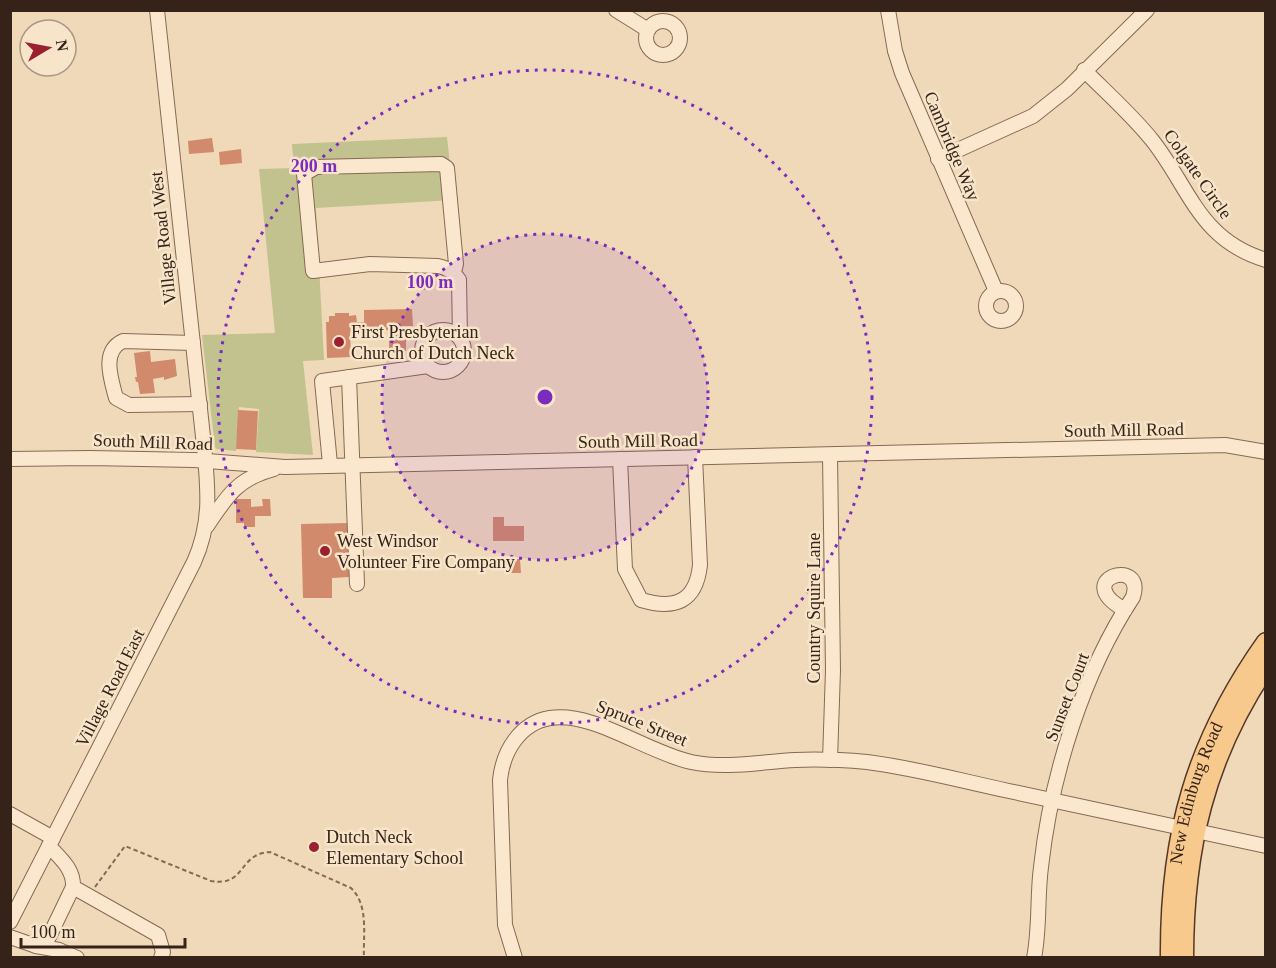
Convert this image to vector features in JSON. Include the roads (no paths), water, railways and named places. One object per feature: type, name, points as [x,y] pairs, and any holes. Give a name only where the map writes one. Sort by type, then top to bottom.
[{"type":"main road","name":"New Edinburg Road","points":[[1184,957],[1188,829],[1192,787],[1208,742],[1242,677],[1266,642]]},
{"type":"main road","name":"New Edinburg Road","points":[[1170,957],[1174,864],[1220,751],[1254,684],[1266,668]]},
{"type":"street","name":"Village Road West","points":[[157,10],[205,461]]},
{"type":"street","points":[[616,10],[648,30]]},
{"type":"street","name":"Cambridge Way","points":[[888,10],[895,51],[902,73],[996,291]]},
{"type":"street","points":[[938,159],[1034,116],[1052,102],[1147,10]]},
{"type":"street","name":"Colgate Circle","points":[[1084,70],[1150,137],[1208,225],[1234,247],[1266,260]]},
{"type":"street","points":[[454,272],[456,264],[447,168],[441,164],[316,167],[304,174],[313,271],[370,264],[438,266],[454,272],[459,280],[460,337],[465,351],[464,358],[455,369],[441,372],[428,366],[424,360],[423,347],[429,335],[441,330],[460,337]]},
{"type":"street","points":[[193,343],[123,341],[115,345],[110,352],[110,378],[116,398],[129,405],[200,404]]},
{"type":"street","points":[[330,464],[322,381],[428,366]]},
{"type":"street","points":[[349,377],[357,584]]},
{"type":"street","name":"South Mill Road","points":[[10,459],[90,458],[205,461],[285,467],[330,464],[1225,445],[1266,452]]},
{"type":"street","name":"Country Squire Lane","points":[[830,455],[833,670],[830,760]]},
{"type":"street","points":[[620,459],[625,569],[641,600],[655,604],[677,603],[691,595],[698,581],[700,565],[695,457]]},
{"type":"street","name":"Village Road East","points":[[10,922],[202,544],[208,504],[205,461]]},
{"type":"street","points":[[206,528],[226,498],[238,485],[256,475],[285,467]]},
{"type":"street","name":"Sunset Court","points":[[1053,800],[1078,710],[1106,645],[1125,610]]},
{"type":"street","name":"Spruce Street","points":[[515,957],[505,925],[500,780],[506,754],[514,741],[534,724],[547,718],[575,717],[586,720],[668,756],[716,765],[830,760],[897,767],[1266,846]]},
{"type":"street","points":[[1034,957],[1041,865],[1053,800]]},
{"type":"street","points":[[10,814],[51,842],[74,877],[73,886],[47,941],[36,946]]},
{"type":"street","points":[[73,886],[158,935],[163,952],[161,957]]},
{"type":"street","points":[[10,891],[26,892]]},
{"type":"street","points":[[10,937],[77,957]]},
{"type":"place","name":"First Presbyterian Church of Dutch Neck","points":[[339,342]]},
{"type":"place","name":"West Windsor Volunteer Fire Company","points":[[325,551]]},
{"type":"place","name":"Dutch Neck Elementary School","points":[[314,847]]}]
